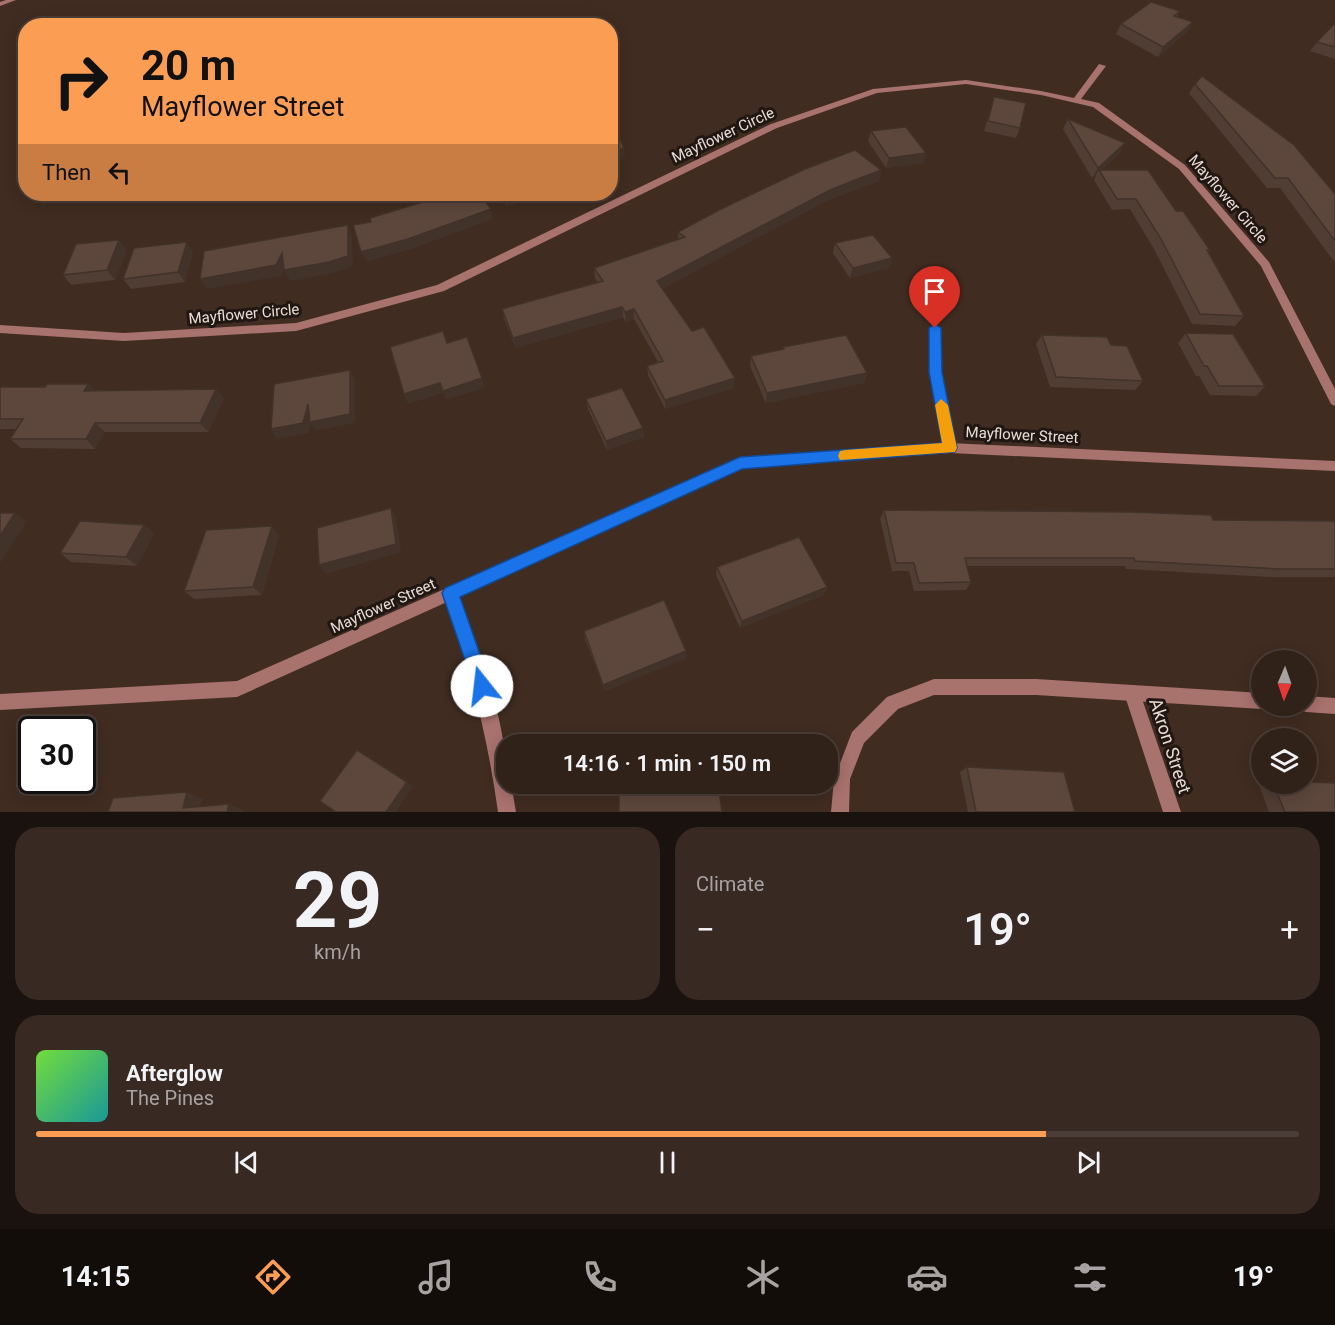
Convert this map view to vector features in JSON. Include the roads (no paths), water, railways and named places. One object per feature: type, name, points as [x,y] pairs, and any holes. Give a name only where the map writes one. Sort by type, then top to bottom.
[{"type":"street","points":[[0,4],[13,0]]},
{"type":"street","points":[[1076,101],[1102,66]]},
{"type":"street","name":"Mayflower Circle","points":[[0,329],[124,337],[296,327],[440,288],[774,126],[876,91],[966,82],[1096,105],[1182,167],[1265,264],[1335,401]]},
{"type":"street","points":[[935,328],[935,372],[950,448]]},
{"type":"street","name":"Mayflower Street","points":[[0,702],[237,689],[740,463],[950,448],[1335,466]]},
{"type":"street","points":[[451,593],[472,649],[487,704],[501,766],[507,812]]},
{"type":"street","points":[[840,812],[842,779],[858,738],[893,702],[934,687],[1036,687],[1251,700]]},
{"type":"street","name":"Akron Street","points":[[1132,693],[1172,812]]},
{"type":"street","points":[[1317,705],[1335,706]]}]
